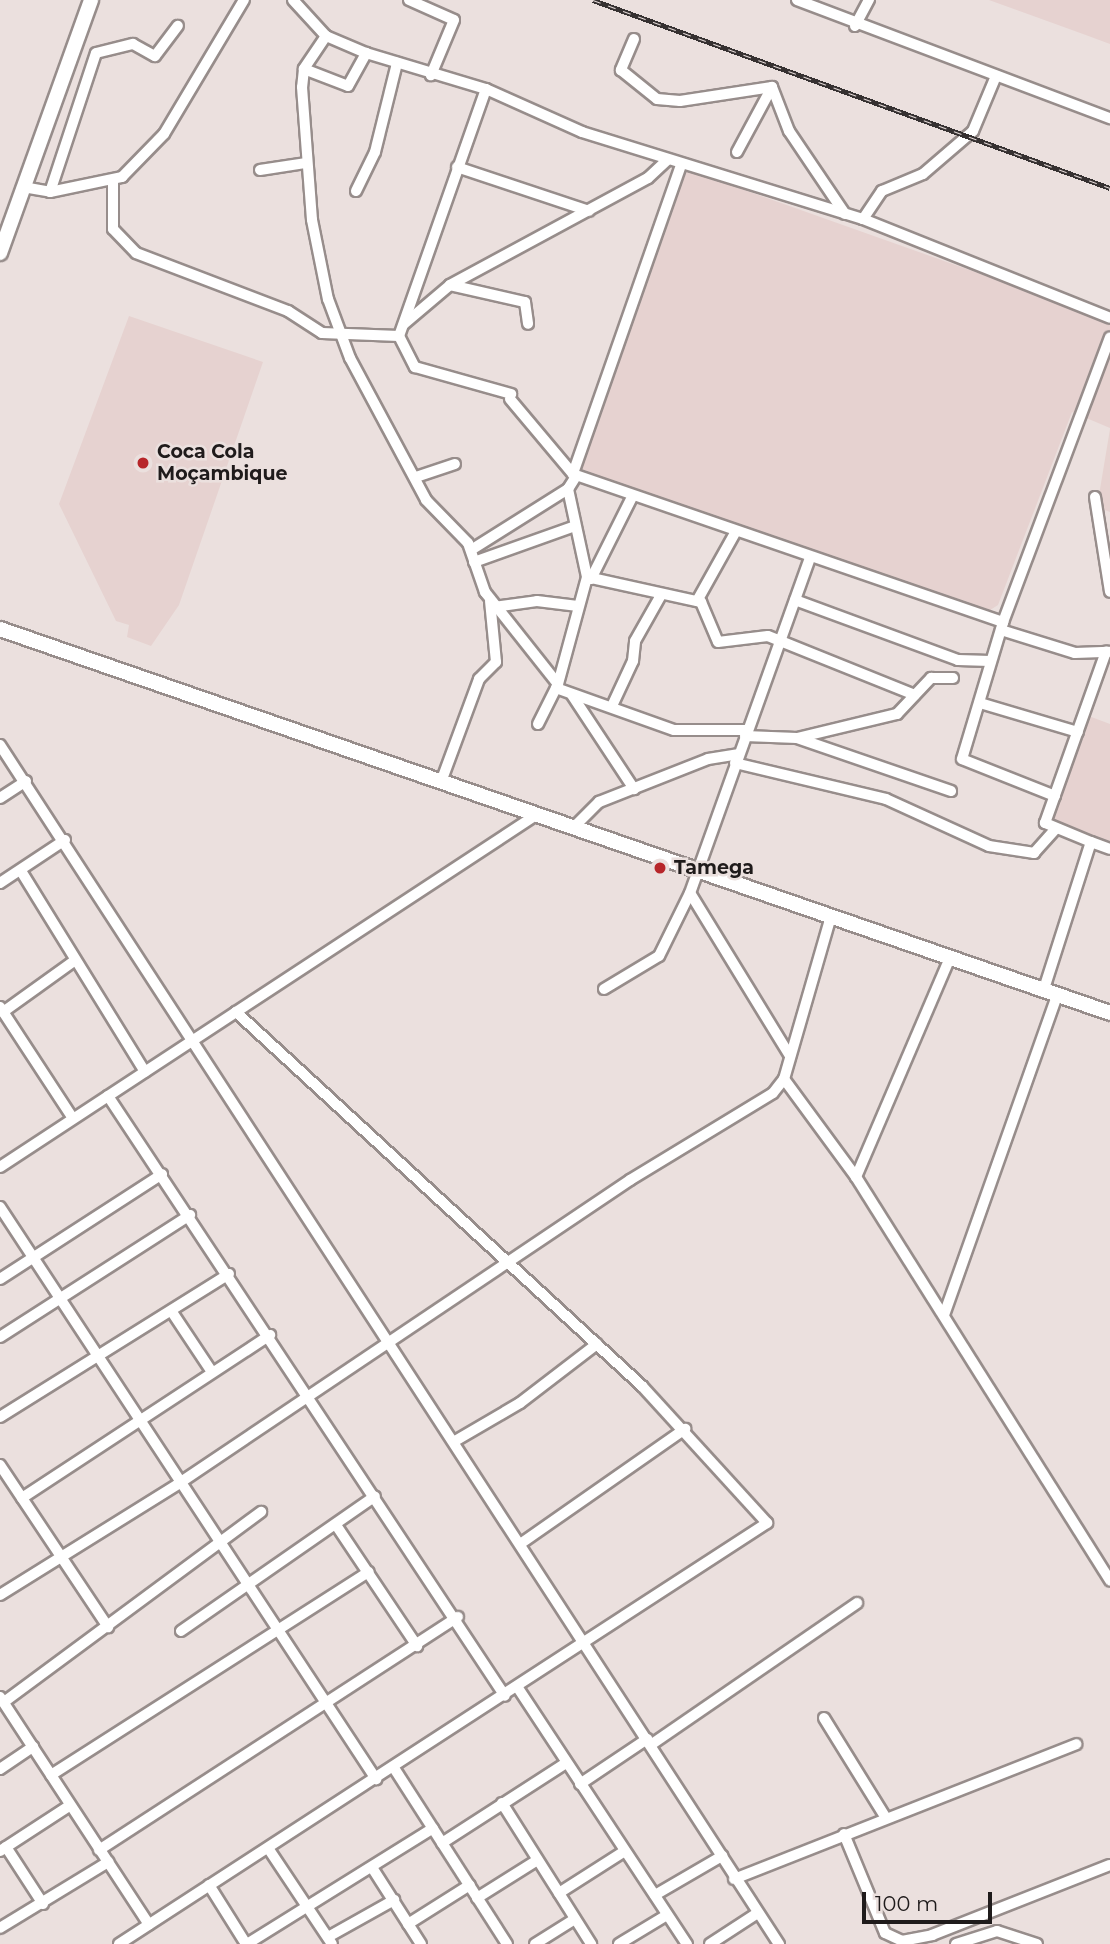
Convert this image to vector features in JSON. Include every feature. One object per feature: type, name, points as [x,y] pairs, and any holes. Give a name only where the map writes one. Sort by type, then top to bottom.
[{"type":"main road","points":[[0,253],[91,0]]},
{"type":"main road","points":[[0,629],[1110,1013]]},
{"type":"street","points":[[23,187],[50,192],[113,182],[164,134],[244,0]]},
{"type":"street","points":[[293,0],[326,36],[366,53],[431,75],[486,89],[681,165],[863,219],[1110,318]]},
{"type":"street","points":[[409,0],[454,20],[431,75]]},
{"type":"street","points":[[797,0],[855,26],[1110,118]]},
{"type":"street","points":[[855,26],[869,0]]},
{"type":"street","points":[[50,192],[96,53],[133,44],[155,56],[178,26]]},
{"type":"street","points":[[326,36],[304,69],[306,163],[320,271],[340,332],[433,511],[471,550],[492,604],[557,686],[572,695],[612,706],[682,732],[746,733],[797,738],[951,792]]},
{"type":"street","points":[[634,39],[621,70],[657,99],[680,101],[772,88]]},
{"type":"street","points":[[304,69],[348,86],[366,53]]},
{"type":"street","points":[[356,191],[375,152],[397,63]]},
{"type":"street","points":[[863,219],[882,191],[923,174],[967,137],[996,76]]},
{"type":"street","points":[[737,152],[772,88]]},
{"type":"street","points":[[772,88],[789,131],[845,214]]},
{"type":"street","points":[[486,89],[400,331],[415,367],[511,397],[575,475],[1075,653],[1108,652],[1045,826],[1110,849]]},
{"type":"street","points":[[113,182],[113,229],[136,253],[288,311],[322,333],[400,331],[450,285],[648,178],[667,160]]},
{"type":"street","points":[[260,170],[306,163]]},
{"type":"street","points":[[471,550],[568,489],[681,165]]},
{"type":"street","points":[[457,167],[589,211]]},
{"type":"street","points":[[450,285],[525,302],[528,324]]},
{"type":"street","points":[[1055,796],[963,764],[1002,626],[1110,337]]},
{"type":"street","points":[[416,477],[455,464]]},
{"type":"street","points":[[568,489],[589,578]]},
{"type":"street","points":[[538,724],[557,686],[578,606],[589,578],[632,497]]},
{"type":"street","points":[[1095,497],[1110,592]]},
{"type":"street","points":[[474,562],[575,526]]},
{"type":"street","points":[[697,601],[735,533]]},
{"type":"street","points":[[604,989],[659,956],[690,893],[810,560]]},
{"type":"street","points":[[589,578],[697,601]]},
{"type":"street","points":[[612,706],[633,661],[635,641],[661,595]]},
{"type":"street","points":[[795,600],[958,660],[990,661]]},
{"type":"street","points":[[492,604],[537,601],[578,606]]},
{"type":"street","points":[[697,601],[715,640],[754,635],[779,640],[915,695]]},
{"type":"street","points":[[441,782],[478,679],[496,662],[492,604]]},
{"type":"street","points":[[797,738],[897,714],[931,678],[953,678]]},
{"type":"street","points":[[572,695],[634,789]]},
{"type":"street","points":[[979,703],[1078,732]]},
{"type":"street","points":[[0,745],[65,840],[523,1542],[756,1914],[779,1944]]},
{"type":"street","points":[[573,828],[590,807],[708,759],[737,759],[886,799],[989,846],[1034,853],[1055,830]]},
{"type":"street","points":[[0,798],[26,781]]},
{"type":"street","points":[[0,1167],[72,1117],[145,1072],[536,815]]},
{"type":"street","points":[[1,882],[65,840]]},
{"type":"street","points":[[944,1315],[1050,994],[1091,842]]},
{"type":"street","points":[[21,871],[74,961],[145,1072]]},
{"type":"street","points":[[690,893],[790,1056]]},
{"type":"street","points":[[0,1595],[178,1484],[507,1264],[773,1093],[784,1079],[831,916]]},
{"type":"street","points":[[856,1177],[950,958]]},
{"type":"street","points":[[72,1117],[2,1009],[74,961]]},
{"type":"street","points":[[119,1944],[518,1688],[586,1640],[767,1523],[685,1429],[597,1344],[236,1012]]},
{"type":"street","points":[[784,1079],[856,1177],[1110,1581]]},
{"type":"street","points":[[108,1096],[458,1617],[505,1696]]},
{"type":"street","points":[[0,1279],[162,1174]]},
{"type":"street","points":[[0,1207],[135,1419],[376,1779]]},
{"type":"street","points":[[0,1337],[190,1215]]},
{"type":"street","points":[[0,1418],[97,1361],[229,1274]]},
{"type":"street","points":[[172,1312],[212,1372]]},
{"type":"street","points":[[22,1498],[135,1419],[270,1335]]},
{"type":"street","points":[[455,1441],[520,1403],[597,1344]]},
{"type":"street","points":[[523,1542],[685,1429]]},
{"type":"street","points":[[0,1465],[108,1627]]},
{"type":"street","points":[[0,1488],[11,1481]]},
{"type":"street","points":[[181,1631],[248,1588],[375,1496]]},
{"type":"street","points":[[149,1925],[2,1700],[108,1627],[261,1512]]},
{"type":"street","points":[[337,1525],[417,1646]]},
{"type":"street","points":[[51,1775],[369,1572]]},
{"type":"street","points":[[580,1784],[649,1742],[857,1603]]},
{"type":"street","points":[[99,1850],[328,1706],[458,1617]]},
{"type":"street","points":[[518,1688],[687,1944]]},
{"type":"street","points":[[824,1718],[886,1818]]},
{"type":"street","points":[[734,1879],[1076,1744]]},
{"type":"street","points":[[0,1769],[33,1748]]},
{"type":"street","points":[[442,1843],[565,1763]]},
{"type":"street","points":[[394,1768],[507,1944]]},
{"type":"street","points":[[502,1803],[536,1861],[591,1944]]},
{"type":"street","points":[[43,1904],[3,1849],[69,1805]]},
{"type":"street","points":[[209,1885],[247,1944],[309,1911],[433,1828]]},
{"type":"street","points":[[844,1834],[885,1933],[902,1941],[932,1935],[1110,1865]]},
{"type":"street","points":[[268,1848],[330,1941],[394,1900]]},
{"type":"street","points":[[559,1893],[625,1851]]},
{"type":"street","points":[[654,1895],[722,1856]]},
{"type":"street","points":[[477,1898],[536,1861]]},
{"type":"street","points":[[0,1928],[108,1862]]},
{"type":"street","points":[[373,1870],[421,1944]]},
{"type":"street","points":[[408,1924],[470,1885]]},
{"type":"street","points":[[710,1944],[756,1914]]},
{"type":"street","points":[[619,1944],[667,1915]]},
{"type":"street","points":[[535,1944],[575,1919]]},
{"type":"street","points":[[956,1944],[997,1931],[1037,1944]]},
{"type":"street","points":[[932,1935],[940,1944]]},
{"type":"shaded area","points":[[989,0],[1110,0],[1110,44],[1083,34]]},
{"type":"shaded area","points":[[680,167],[1110,320],[1110,428],[1072,412],[998,605],[987,612],[571,472]]},
{"type":"shaded area","points":[[129,316],[263,362],[179,605],[151,646],[127,637],[129,625],[116,621],[59,504]]},
{"type":"shaded area","points":[[1110,429],[1110,512],[1097,507]]},
{"type":"shaded area","points":[[1078,712],[1110,724],[1110,846],[1042,824]]},
{"type":"railway","points":[[593,0],[1110,188]]},
{"type":"place","name":"Coca Cola Moçambique","points":[[143,463]]},
{"type":"place","name":"Tamega","points":[[660,868]]}]
